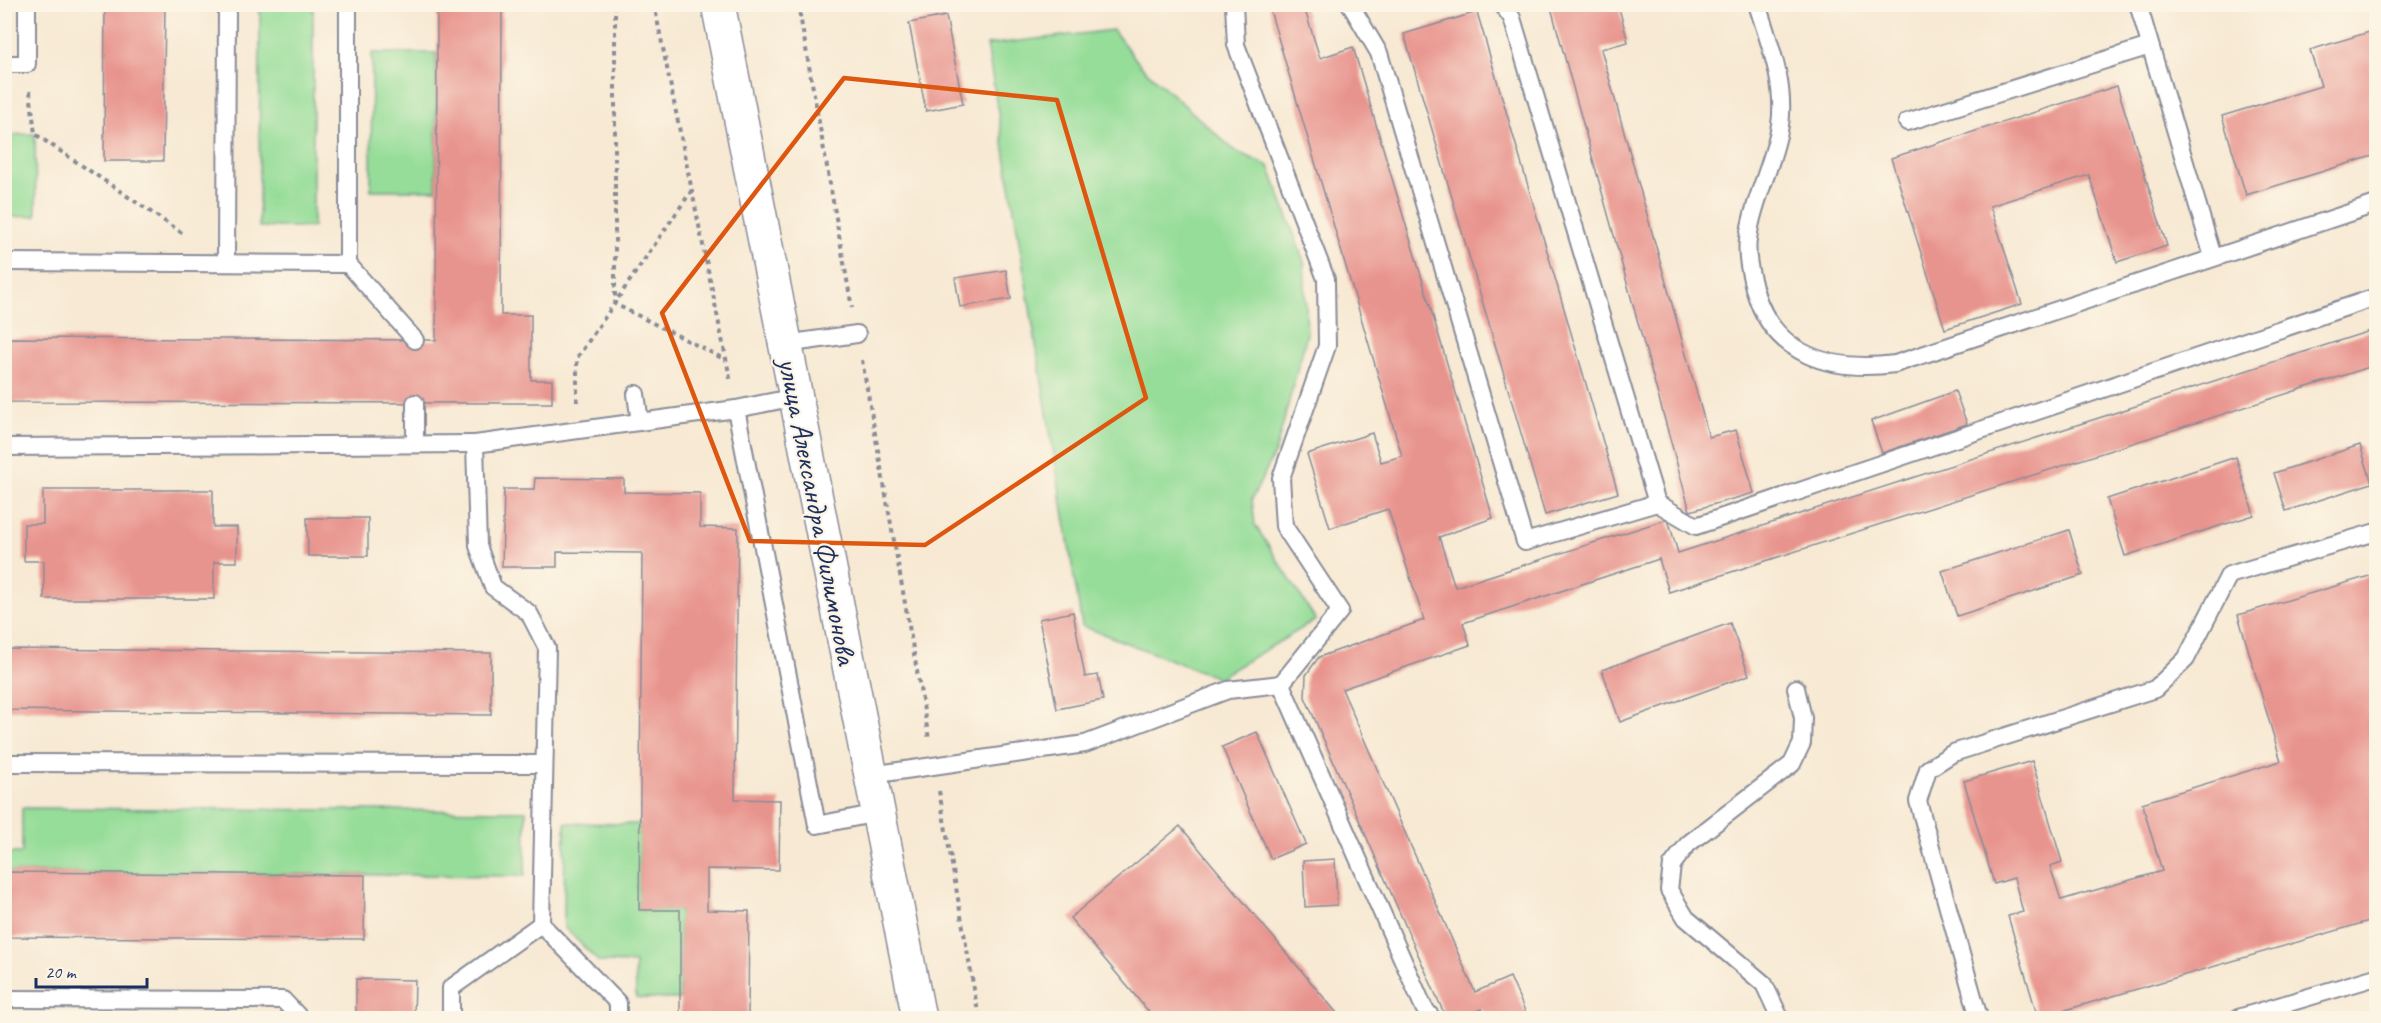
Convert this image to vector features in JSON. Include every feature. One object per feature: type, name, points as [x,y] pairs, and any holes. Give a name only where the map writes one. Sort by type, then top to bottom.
[{"type":"main road","name":"улица Александра Филимонова","points":[[718,4],[919,1018]]},
{"type":"lane","points":[[4,64],[27,64],[27,4]]},
{"type":"lane","points":[[226,263],[227,4]]},
{"type":"lane","points":[[348,4],[348,264],[415,340]]},
{"type":"lane","points":[[871,775],[1085,744],[1228,690],[1281,684],[1340,611],[1284,526],[1281,478],[1327,346],[1326,279],[1236,45],[1234,4]]},
{"type":"lane","points":[[1350,4],[1379,53],[1525,542],[1657,503]]},
{"type":"lane","points":[[1502,4],[1512,18],[1657,503],[1696,526],[2376,297]]},
{"type":"lane","points":[[1757,4],[1776,65],[1781,106],[1780,124],[1774,149],[1754,211],[1748,240],[1748,266],[1756,295],[1769,325],[1794,349],[1827,362],[1865,368],[1895,364],[2376,204]]},
{"type":"lane","points":[[2138,4],[2213,257]]},
{"type":"lane","points":[[1906,122],[2150,46]]},
{"type":"lane","points":[[4,262],[348,264]]},
{"type":"lane","points":[[785,344],[857,334]]},
{"type":"lane","points":[[636,394],[640,422]]},
{"type":"lane","points":[[4,447],[475,444],[736,409],[796,397]]},
{"type":"lane","points":[[415,403],[415,444]]},
{"type":"lane","points":[[736,409],[817,825],[878,813]]},
{"type":"lane","points":[[475,444],[478,546],[493,587],[529,613],[547,648],[541,924],[618,1003],[618,1018]]},
{"type":"lane","points":[[1979,1018],[1918,801],[1928,769],[1953,753],[2155,689],[2186,658],[2229,575],[2376,532]]},
{"type":"lane","points":[[1281,684],[1424,1008],[1432,1018]]},
{"type":"lane","points":[[1780,1018],[1764,984],[1686,918],[1669,890],[1672,865],[1688,844],[1792,764],[1802,743],[1803,718],[1796,688]]},
{"type":"lane","points":[[4,763],[544,764]]},
{"type":"lane","points":[[451,1018],[451,988],[541,924]]},
{"type":"lane","points":[[2238,1018],[2376,977]]},
{"type":"lane","points":[[4,999],[284,1000],[300,1018]]},
{"type":"path","points":[[615,4],[615,304],[726,360]]},
{"type":"path","points":[[654,4],[736,409]]},
{"type":"path","points":[[798,4],[979,1018]]},
{"type":"path","points":[[27,64],[35,134],[226,263]]},
{"type":"highlighted area","points":[[844,78],[1057,100],[1146,398],[925,545],[750,541],[662,313]]},
{"type":"green space","points":[[260,5],[313,5],[313,227],[259,227]]},
{"type":"green space","points":[[372,5],[437,5],[437,9],[372,9]]},
{"type":"green space","points":[[1113,30],[1141,66],[1235,151],[1269,166],[1304,262],[1307,334],[1276,450],[1252,499],[1255,525],[1316,620],[1218,678],[1082,626],[987,45]]},
{"type":"green space","points":[[372,53],[436,53],[436,190],[371,190]]},
{"type":"green space","points":[[35,134],[36,216],[5,217],[5,135]]},
{"type":"green space","points":[[22,808],[526,811],[525,876],[5,872],[5,853],[22,853]]},
{"type":"green space","points":[[565,823],[640,824],[639,910],[680,910],[680,999],[636,998],[635,963],[599,962],[564,927]]},
{"type":"building","points":[[105,4],[165,4],[163,161],[104,161]]},
{"type":"building","points":[[437,4],[502,4],[501,315],[531,315],[531,380],[552,380],[552,403],[4,402],[4,338],[436,340]]},
{"type":"building","points":[[1276,4],[1303,4],[1320,58],[1353,47],[1493,518],[1439,537],[1455,587],[1668,519],[1678,553],[2376,329],[2376,365],[1669,592],[1659,559],[1463,623],[1470,645],[1342,689],[1475,992],[1510,977],[1528,1018],[1487,1018],[1482,1009],[1460,1018],[1446,1018],[1305,697],[1306,675],[1319,657],[1424,620],[1388,509],[1330,528],[1307,454],[1372,433],[1381,462],[1402,456],[1269,7]]},
{"type":"building","points":[[1550,4],[1618,4],[1628,42],[1601,49],[1709,437],[1736,430],[1754,493],[1690,511]]},
{"type":"building","points":[[1477,12],[1618,493],[1545,515],[1404,34]]},
{"type":"building","points":[[946,16],[963,104],[926,111],[909,23]]},
{"type":"building","points":[[2376,30],[2376,155],[2246,195],[2222,116],[2321,86],[2310,50]]},
{"type":"building","points":[[2117,86],[2167,246],[2117,262],[2089,175],[1990,206],[2022,304],[1945,329],[1891,158]]},
{"type":"building","points":[[1006,270],[1011,299],[960,307],[955,278]]},
{"type":"building","points":[[1955,391],[1967,424],[1882,453],[1871,421]]},
{"type":"building","points":[[2360,445],[2372,483],[2286,511],[2274,473]]},
{"type":"building","points":[[2236,457],[2254,515],[2125,556],[2107,499]]},
{"type":"building","points":[[535,478],[624,479],[624,492],[700,493],[700,527],[738,528],[735,799],[780,800],[779,870],[707,869],[707,910],[749,911],[748,1018],[680,1018],[680,910],[639,910],[642,553],[557,552],[557,567],[502,567],[504,489],[534,489]]},
{"type":"building","points":[[43,490],[213,490],[213,527],[237,527],[237,562],[214,562],[214,599],[44,599],[44,561],[24,561],[24,524],[43,524]]},
{"type":"building","points":[[307,518],[368,518],[368,556],[308,556]]},
{"type":"building","points":[[2069,530],[2083,575],[1957,616],[1942,571]]},
{"type":"building","points":[[2376,574],[2376,919],[2038,1018],[2008,916],[2023,912],[2014,878],[1994,884],[1964,781],[2032,761],[2062,862],[2050,866],[2061,900],[2162,871],[2142,803],[2281,761],[2238,615]]},
{"type":"building","points":[[1073,612],[1085,677],[1098,675],[1103,700],[1057,709],[1039,619]]},
{"type":"building","points":[[1730,623],[1749,675],[1620,722],[1602,670]]},
{"type":"building","points":[[4,649],[491,653],[491,715],[4,710]]},
{"type":"building","points":[[1257,732],[1306,844],[1271,859],[1222,747]]},
{"type":"building","points":[[1180,826],[1341,1018],[1154,1018],[1070,918]]},
{"type":"building","points":[[1335,859],[1337,905],[1305,907],[1303,861]]},
{"type":"building","points":[[4,872],[365,875],[364,939],[4,937]]},
{"type":"building","points":[[356,979],[415,980],[414,1018],[356,1018]]}]
